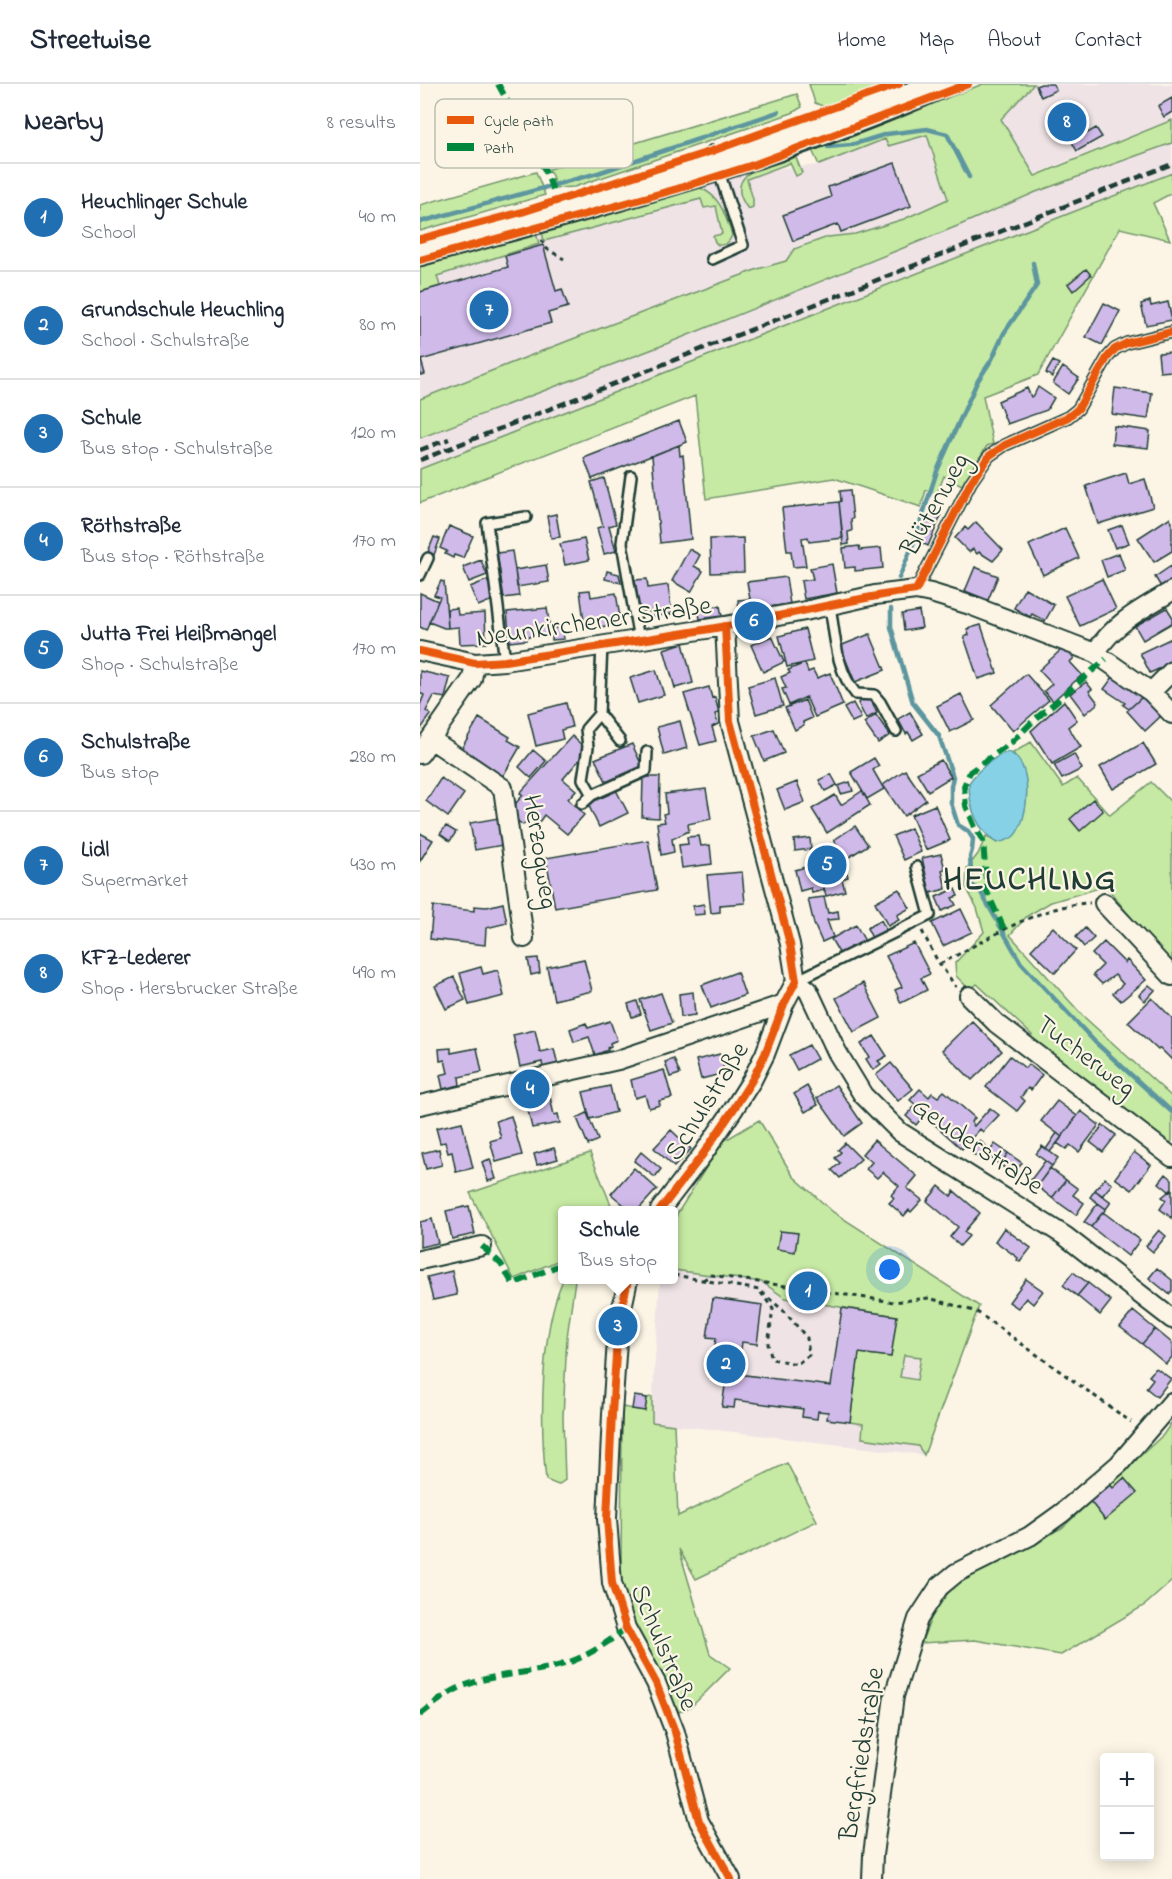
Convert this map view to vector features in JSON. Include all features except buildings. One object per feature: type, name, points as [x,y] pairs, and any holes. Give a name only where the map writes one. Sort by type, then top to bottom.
[{"type":"main road","points":[[714,159],[900,84]]},
{"type":"main road","points":[[420,251],[714,159],[835,128],[940,84]]},
{"type":"main road","points":[[420,239],[613,190]]},
{"type":"street","name":"Neunkirchener Straße","points":[[420,651],[475,663],[505,661],[725,626],[875,595],[916,590],[970,605],[1095,652],[1151,692],[1172,714]]},
{"type":"street","points":[[1095,652],[1119,623],[1172,591]]},
{"type":"street","points":[[725,626],[730,721],[790,944],[796,981]]},
{"type":"street","points":[[426,747],[472,679],[475,663]]},
{"type":"street","points":[[1151,692],[1172,671]]},
{"type":"street","name":"Herzogweg","points":[[426,747],[503,788],[524,938]]},
{"type":"street","points":[[1104,903],[1172,976]]},
{"type":"street","name":"Schulstraße","points":[[663,1206],[703,1154],[752,1080],[796,981]]},
{"type":"street","name":"Geuderstraße","points":[[796,981],[808,990],[837,1052],[863,1095],[900,1132],[1065,1236],[1172,1319]]},
{"type":"street","name":"Tucherweg","points":[[969,996],[996,1023],[1172,1157]]},
{"type":"street","points":[[420,1104],[618,1060],[784,1004]]},
{"type":"street","points":[[420,1260],[482,1246]]},
{"type":"street","name":"Schulstraße","points":[[627,1284],[618,1326],[612,1414],[607,1519],[612,1583],[626,1628],[656,1683],[675,1732],[699,1821],[731,1879]]},
{"type":"street","name":"Bergfriedstraße","points":[[872,1879],[874,1843],[894,1696],[918,1619],[939,1587],[956,1573],[1030,1536],[1119,1464],[1172,1402]]},
{"type":"lane","points":[[712,259],[743,245],[714,159]]},
{"type":"lane","name":"Blütenweg","points":[[916,590],[970,482],[989,456],[1005,445],[1068,417],[1078,409],[1107,358],[1115,349],[1127,343],[1172,332]]},
{"type":"lane","points":[[631,476],[621,543],[639,640]]},
{"type":"lane","points":[[505,661],[487,523],[526,517]]},
{"type":"lane","points":[[420,575],[428,558]]},
{"type":"lane","points":[[830,606],[838,660],[850,687],[856,694],[874,695],[896,731]]},
{"type":"lane","points":[[592,795],[583,779],[588,747],[586,729],[599,714],[602,645]]},
{"type":"lane","points":[[599,714],[620,741]]},
{"type":"lane","points":[[582,804],[592,795],[646,771],[647,752]]},
{"type":"lane","points":[[796,981],[930,915],[917,867]]},
{"type":"path","points":[[539,234],[547,249],[564,259]]},
{"type":"path","points":[[940,964],[1004,929],[1072,904],[1104,903]]},
{"type":"path","points":[[917,921],[940,964],[958,988],[969,996]]},
{"type":"path","points":[[703,1280],[711,1275],[894,1302],[928,1298],[977,1312],[1131,1422]]},
{"type":"path","points":[[678,1276],[759,1290],[784,1311],[807,1338],[810,1355],[797,1364],[772,1359],[768,1344],[773,1309],[759,1290]]},
{"type":"shaded area","points":[[1034,84],[1172,84],[1172,120],[1035,174],[1001,119]]},
{"type":"shaded area","points":[[927,135],[948,199],[904,219],[855,234],[828,237],[794,249],[787,261],[758,269],[420,399],[420,267],[700,188],[749,171],[819,165],[885,138],[889,146]]},
{"type":"shaded area","points":[[1172,143],[1172,173],[420,469],[420,438],[661,346],[1036,192]]},
{"type":"shaded area","points":[[759,1120],[793,1176],[833,1212],[979,1306],[924,1455],[651,1422],[660,1284],[678,1284],[678,1212],[722,1142]]},
{"type":"green space","points":[[809,84],[888,84],[825,107],[815,103]]},
{"type":"green space","points":[[983,84],[1034,84],[1001,119],[1035,176],[1172,120],[1172,143],[1036,192],[661,346],[420,438],[420,399],[588,333],[758,269],[786,261],[794,249],[828,237],[855,234],[904,219],[948,199],[927,135],[888,146],[885,139],[819,165],[812,150]]},
{"type":"green space","points":[[797,94],[802,107],[792,113],[633,167],[633,144]]},
{"type":"green space","points":[[795,155],[802,173],[796,176],[790,163],[747,179],[753,199],[753,207],[748,209],[741,196],[740,186],[744,178],[761,166]]},
{"type":"green space","points":[[630,168],[574,187],[557,188],[549,169]]},
{"type":"green space","points":[[536,172],[545,195],[420,231],[420,205]]},
{"type":"green space","points":[[1172,173],[1172,193],[1153,203],[1170,240],[1120,228],[1038,375],[983,396],[993,444],[987,446],[962,485],[944,476],[937,494],[926,490],[921,507],[834,478],[706,499],[695,396],[420,503],[420,469]]},
{"type":"green space","points":[[700,188],[713,196],[725,214],[732,235],[725,244],[718,245],[713,236],[722,234],[716,206],[704,208],[701,199],[544,241],[542,232]]},
{"type":"green space","points":[[536,233],[539,244],[437,276],[440,286],[420,292],[420,267]]},
{"type":"green space","points":[[1031,742],[1063,787],[1077,778],[1110,815],[1151,782],[1172,803],[1170,818],[1172,820],[1172,970],[1106,886],[1051,902],[1027,916],[1010,935],[1083,1016],[1172,1097],[1172,1141],[1167,1147],[1030,1038],[1032,1035],[977,984],[970,990],[956,976],[955,963],[984,932],[977,908],[966,887],[967,868],[978,854],[986,836],[997,843],[1021,766],[1013,753]]},
{"type":"green space","points":[[759,1120],[793,1176],[833,1212],[979,1306],[924,1455],[918,1446],[862,1438],[863,1424],[850,1422],[859,1353],[891,1357],[896,1316],[785,1298],[762,1282],[678,1271],[678,1212],[722,1142]],"holes":[[[904,1355],[921,1357],[917,1380],[900,1377]]]},
{"type":"green space","points":[[590,1153],[611,1206],[558,1206],[558,1261],[514,1279],[470,1193]]},
{"type":"green space","points":[[561,1284],[574,1284],[567,1337],[563,1417],[565,1480],[558,1485],[546,1480],[543,1432],[546,1351],[555,1301]]},
{"type":"green space","points":[[652,1397],[652,1422],[674,1425],[678,1516],[787,1463],[817,1521],[696,1579],[679,1549],[710,1654],[730,1668],[692,1706],[679,1712],[635,1628],[621,1579],[622,1407],[645,1411],[647,1398]]},
{"type":"green space","points":[[1172,1422],[1172,1581],[1145,1605],[1061,1655],[975,1640],[921,1643],[935,1609],[957,1582],[1062,1528],[1163,1435]]},
{"type":"water","points":[[1008,752],[1016,757],[1022,766],[1026,778],[1026,804],[1019,828],[1014,836],[997,843],[984,831],[975,817],[970,801],[969,783],[986,764]]},
{"type":"waterway","points":[[633,161],[778,112]]},
{"type":"waterway","points":[[828,147],[851,145],[887,134],[927,129],[947,134],[969,177]]},
{"type":"waterway","points":[[420,222],[613,168]]},
{"type":"waterway","points":[[899,578],[914,542],[937,471],[977,382],[992,359],[1004,333],[1037,285],[1033,263]]},
{"type":"waterway","points":[[891,609],[891,627],[913,703],[939,736],[953,777],[951,803],[958,825],[968,831],[973,839],[970,857],[972,885],[980,891],[1021,963],[1095,1042],[1172,1112]]},
{"type":"railway","points":[[420,460],[1172,164]]},
{"type":"railway","points":[[420,450],[449,439]]},
{"type":"marked path","points":[[498,84],[506,99]]},
{"type":"marked path","points":[[544,168],[557,200]]},
{"type":"marked path","points":[[754,621],[757,637]]},
{"type":"marked path","points":[[1004,929],[987,892],[983,841],[966,806],[964,786],[970,772],[1013,741],[1106,659]]},
{"type":"marked path","points":[[482,1246],[501,1264],[513,1284],[558,1266]]},
{"type":"marked path","points":[[420,1715],[442,1698],[477,1681],[573,1661],[600,1647],[626,1628]]},
{"type":"cycle path","points":[[420,239],[522,212],[712,151],[899,84]]},
{"type":"cycle path","points":[[420,260],[677,189],[753,165],[968,84]]},
{"type":"cycle path","points":[[420,651],[475,663],[505,661],[727,626],[868,597],[916,590],[971,482],[989,456],[1005,445],[1068,417],[1078,409],[1107,358],[1115,349],[1127,343],[1172,332]]},
{"type":"cycle path","points":[[663,1206],[703,1154],[752,1080],[796,981],[790,944],[730,721],[725,626]]},
{"type":"cycle path","points":[[627,1284],[618,1326],[612,1414],[607,1519],[612,1583],[626,1628],[656,1683],[675,1732],[699,1821],[731,1879]]},
{"type":"place","name":"KFZ-Lederer","points":[[1067,122]]},
{"type":"place","name":"Lidl","points":[[489,310]]},
{"type":"place","name":"Schulstraße","points":[[754,621]]},
{"type":"place","name":"Jutta Frei Heißmangel","points":[[827,865]]},
{"type":"place","name":"Röthstraße","points":[[530,1089]]},
{"type":"place","name":"Heuchlinger Schule","points":[[808,1291]]},
{"type":"place","name":"Schule","points":[[618,1326]]},
{"type":"place","name":"Grundschule Heuchling","points":[[726,1364]]},
{"type":"district","name":"HEUCHLING","points":[[1030,881]]}]
